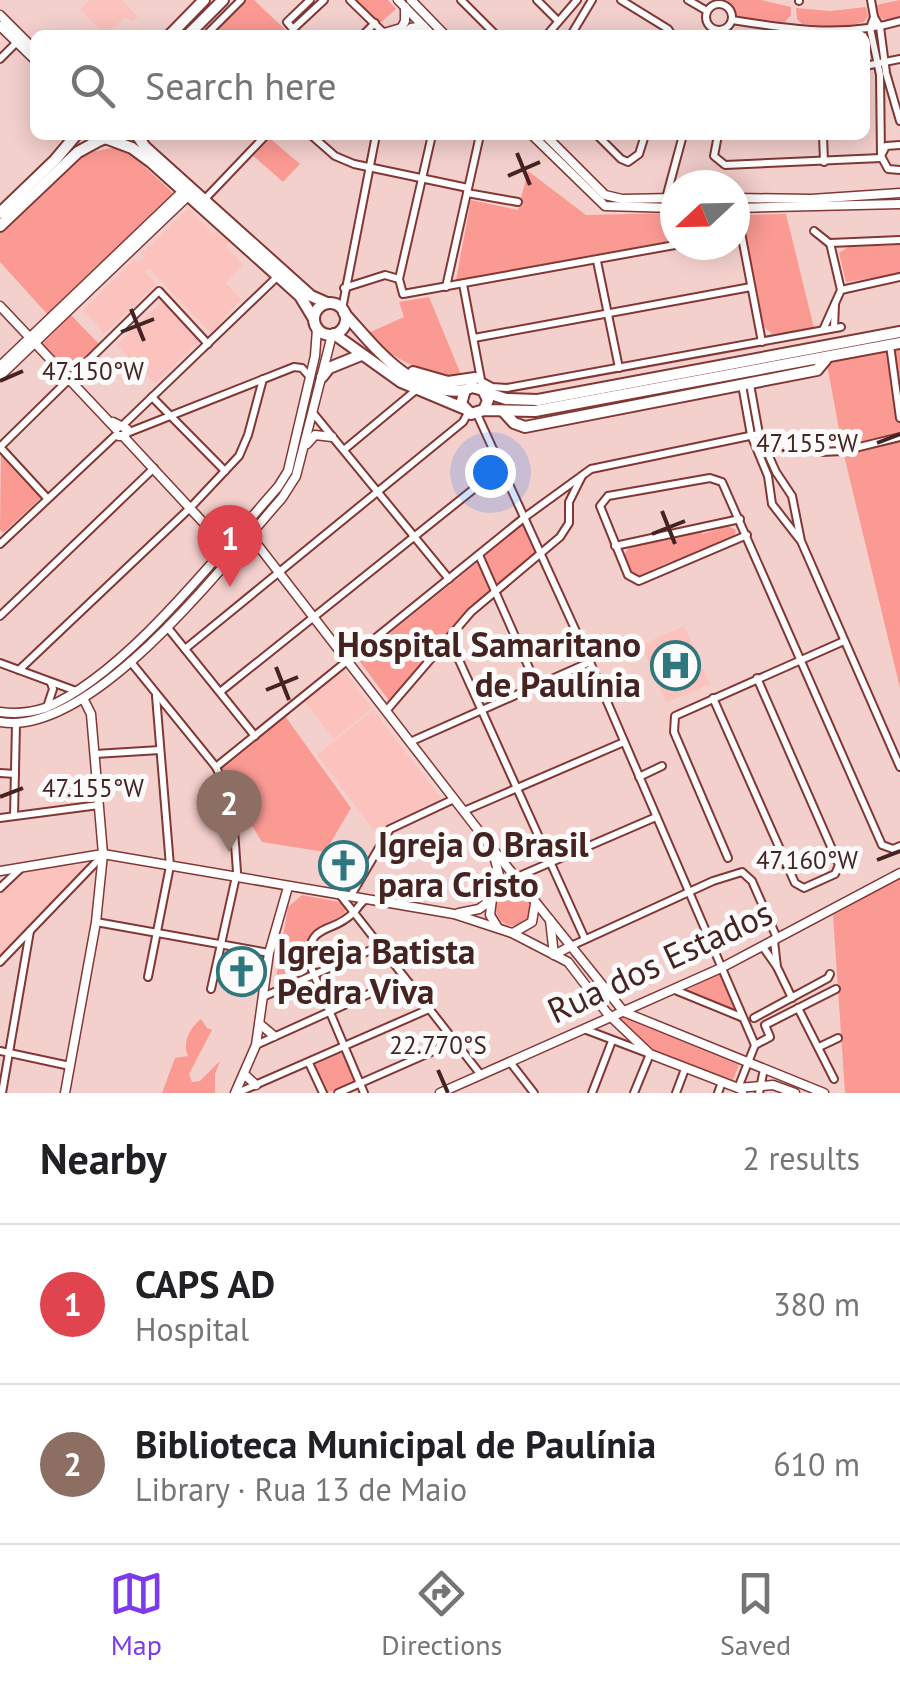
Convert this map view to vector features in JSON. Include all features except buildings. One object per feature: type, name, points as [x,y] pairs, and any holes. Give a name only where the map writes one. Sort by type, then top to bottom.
[{"type":"main road","points":[[175,30],[204,0]]},
{"type":"main road","points":[[193,30],[214,4],[212,0]]},
{"type":"main road","points":[[194,30],[222,0]]},
{"type":"main road","points":[[0,213],[72,140]]},
{"type":"main road","points":[[0,226],[78,152],[99,140]]},
{"type":"main road","points":[[112,140],[132,148],[278,277],[305,302],[316,324],[416,390],[473,411],[570,406],[895,344]]},
{"type":"main road","points":[[140,140],[311,296],[343,311],[389,362],[427,386],[445,391],[476,384],[506,399],[538,400],[900,332]]},
{"type":"main road","points":[[316,324],[318,309],[328,303]]},
{"type":"main road","points":[[333,334],[345,324],[343,311]]},
{"type":"main road","points":[[316,378],[332,366],[361,355]]},
{"type":"main road","points":[[504,412],[514,423],[525,427],[817,370],[826,358]]},
{"type":"main road","points":[[473,411],[487,403],[476,384]]},
{"type":"main road","points":[[473,411],[460,399],[476,384]]},
{"type":"street","points":[[211,30],[242,0]]},
{"type":"street","points":[[310,0],[288,22],[293,29],[324,0]]},
{"type":"street","points":[[350,0],[381,30]]},
{"type":"street","points":[[461,0],[491,30]]},
{"type":"street","points":[[537,0],[558,21]]},
{"type":"street","points":[[550,30],[577,0]]},
{"type":"street","points":[[575,30],[592,0]]},
{"type":"street","points":[[622,0],[669,30]]},
{"type":"street","points":[[688,0],[707,12]]},
{"type":"street","points":[[871,0],[880,27],[881,157],[888,168],[900,170]]},
{"type":"street","points":[[402,30],[408,2]]},
{"type":"street","points":[[408,2],[427,30]]},
{"type":"street","points":[[408,2],[439,30]]},
{"type":"street","points":[[707,12],[716,4],[725,3],[732,20]]},
{"type":"street","points":[[707,12],[712,30]]},
{"type":"street","points":[[0,15],[30,45]]},
{"type":"street","points":[[874,18],[870,28],[900,117]]},
{"type":"street","points":[[732,20],[810,30]]},
{"type":"street","points":[[720,30],[732,20]]},
{"type":"street","points":[[848,30],[880,27],[900,20]]},
{"type":"street","points":[[368,30],[375,23]]},
{"type":"street","points":[[398,30],[404,24]]},
{"type":"street","points":[[0,26],[30,55]]},
{"type":"street","points":[[408,30],[423,26]]},
{"type":"street","points":[[0,59],[16,42]]},
{"type":"street","points":[[870,65],[900,59]]},
{"type":"street","points":[[204,200],[261,140]]},
{"type":"street","points":[[317,140],[335,156],[369,167],[518,202]]},
{"type":"street","points":[[343,311],[344,288],[375,140]]},
{"type":"street","points":[[431,140],[398,279],[401,291],[408,295],[660,248]]},
{"type":"street","points":[[446,287],[479,140]]},
{"type":"street","points":[[537,140],[605,206],[660,208]]},
{"type":"street","points":[[550,140],[605,195],[622,199],[660,198]]},
{"type":"street","points":[[603,140],[628,162],[639,154],[643,140]]},
{"type":"street","points":[[676,170],[682,140]]},
{"type":"street","points":[[716,140],[713,150],[720,164],[881,157]]},
{"type":"street","points":[[823,140],[824,162]]},
{"type":"street","points":[[881,157],[886,146],[900,144]]},
{"type":"street","points":[[750,198],[900,193]]},
{"type":"street","points":[[0,366],[185,194]]},
{"type":"street","points":[[750,208],[900,204]]},
{"type":"street","points":[[814,231],[830,243],[900,240]]},
{"type":"street","points":[[823,330],[840,290],[830,243]]},
{"type":"street","points":[[744,260],[762,342]]},
{"type":"street","points":[[596,261],[619,368]]},
{"type":"street","points":[[328,303],[344,288],[385,275],[398,279]]},
{"type":"street","points":[[0,544],[123,432],[152,398],[278,277]]},
{"type":"street","points":[[840,290],[900,277]]},
{"type":"street","points":[[463,284],[474,338],[476,384],[508,388],[837,327],[835,303]]},
{"type":"street","points":[[474,338],[751,287]]},
{"type":"street","points":[[48,498],[0,447],[160,291],[208,344]]},
{"type":"street","points":[[0,306],[234,552]]},
{"type":"street","points":[[0,722],[16,724],[48,718],[130,661],[168,628],[282,498],[296,476],[316,400],[316,324]]},
{"type":"street","points":[[0,712],[15,714],[80,695],[226,546],[288,471],[305,397],[333,334]]},
{"type":"street","points":[[0,376],[32,340]]},
{"type":"street","points":[[895,344],[900,418]]},
{"type":"street","points":[[123,432],[298,367],[316,378]]},
{"type":"street","points":[[19,670],[191,507],[239,456],[263,379]]},
{"type":"street","points":[[746,385],[772,504],[801,541]]},
{"type":"street","points":[[345,449],[416,390]]},
{"type":"street","points":[[305,397],[316,400]]},
{"type":"street","points":[[305,397],[313,413],[449,579]]},
{"type":"street","points":[[152,398],[225,471]]},
{"type":"street","points":[[186,650],[473,411],[590,662],[755,1045]]},
{"type":"street","points":[[755,434],[794,506],[801,541],[900,766]]},
{"type":"street","points":[[216,767],[583,473],[602,465],[755,434],[821,452],[843,451],[900,437]]},
{"type":"street","points":[[304,447],[315,435],[332,436]]},
{"type":"street","points":[[0,616],[154,468]]},
{"type":"street","points":[[220,692],[500,468]]},
{"type":"street","points":[[386,711],[494,590],[564,531],[569,502],[583,473]]},
{"type":"street","points":[[747,535],[639,581],[628,576],[600,502],[608,496],[714,477],[722,482],[747,535],[882,845],[893,849],[900,846]]},
{"type":"street","points":[[772,493],[785,487]]},
{"type":"street","points":[[275,490],[282,498]]},
{"type":"street","points":[[557,494],[569,502]]},
{"type":"street","points":[[779,512],[794,506]]},
{"type":"street","points":[[615,546],[740,520]]},
{"type":"street","points":[[238,532],[250,534],[624,1012],[824,1093]]},
{"type":"street","points":[[479,555],[537,686]]},
{"type":"street","points":[[190,586],[198,593]]},
{"type":"street","points":[[168,628],[254,736]]},
{"type":"street","points":[[142,636],[154,640]]},
{"type":"street","points":[[142,636],[145,648]]},
{"type":"street","points":[[449,638],[585,939]]},
{"type":"street","points":[[728,858],[672,727],[675,716],[844,640]]},
{"type":"street","points":[[130,661],[216,767],[232,802],[236,878],[211,989]]},
{"type":"street","points":[[410,742],[590,662]]},
{"type":"street","points":[[0,663],[80,695],[91,714],[104,854],[96,922],[65,1093]]},
{"type":"street","points":[[713,698],[795,883],[804,888],[837,872],[839,864],[757,678]]},
{"type":"street","points":[[47,707],[53,689],[50,682]]},
{"type":"street","points":[[148,978],[170,866],[156,694]]},
{"type":"street","points":[[14,816],[16,724]]},
{"type":"street","points":[[464,812],[624,742]]},
{"type":"street","points":[[95,754],[160,750]]},
{"type":"street","points":[[639,776],[662,766]]},
{"type":"street","points":[[0,773],[15,774]]},
{"type":"street","points":[[345,896],[390,829],[454,799]]},
{"type":"street","points":[[0,818],[99,804]]},
{"type":"street","points":[[454,914],[480,909],[516,878],[656,817]]},
{"type":"street","points":[[492,848],[499,875],[490,915],[499,928]]},
{"type":"street","points":[[0,962],[104,854]]},
{"type":"street","points":[[0,871],[104,854],[454,914],[512,933],[575,969],[612,1017],[650,1054]]},
{"type":"street","points":[[0,888],[20,869]]},
{"type":"street","points":[[554,955],[736,872],[747,874],[776,941],[777,967]]},
{"type":"street","name":"Rua dos Estados","points":[[440,1093],[721,968],[900,873]]},
{"type":"street","points":[[236,1093],[256,1045],[269,953],[288,887]]},
{"type":"street","points":[[498,893],[518,887],[531,897],[536,908],[532,922],[512,933]]},
{"type":"street","points":[[345,896],[354,913],[481,1075]]},
{"type":"street","points":[[364,1093],[310,966],[310,942],[367,900]]},
{"type":"street","points":[[550,920],[554,955]]},
{"type":"street","points":[[96,922],[269,953]]},
{"type":"street","points":[[2,1093],[4,1052],[30,931]]},
{"type":"street","points":[[16,946],[28,954]]},
{"type":"street","points":[[265,996],[380,946]]},
{"type":"street","points":[[762,947],[792,998]]},
{"type":"street","points":[[754,1018],[830,974]]},
{"type":"street","points":[[256,1045],[404,978]]},
{"type":"street","points":[[741,1091],[755,1045],[770,1037],[765,1025],[836,988]]},
{"type":"street","points":[[674,989],[741,1017]]},
{"type":"street","points":[[798,1008],[834,1078]]},
{"type":"street","points":[[236,1093],[429,1009]]},
{"type":"street","points":[[260,1025],[274,1036]]},
{"type":"street","points":[[584,1029],[741,1091],[773,1085],[796,1093]]},
{"type":"street","points":[[818,1047],[838,1038]]},
{"type":"street","points":[[592,1093],[612,1041]]},
{"type":"street","points":[[338,1093],[454,1042]]},
{"type":"street","points":[[4,1052],[70,1066]]},
{"type":"street","points":[[634,1093],[650,1054]]},
{"type":"street","points":[[510,1062],[534,1093]]},
{"type":"street","points":[[309,1063],[323,1093]]},
{"type":"street","points":[[676,1093],[686,1068]]},
{"type":"street","points":[[760,1090],[764,1069]]},
{"type":"street","points":[[244,1074],[256,1085]]},
{"type":"street","points":[[718,1093],[722,1082]]},
{"type":"shaded area","points":[[90,0],[122,0],[138,17],[132,21],[125,17],[111,30],[100,30],[80,9]]},
{"type":"shaded area","points":[[242,0],[254,0],[286,30],[212,30]]},
{"type":"shaded area","points":[[355,0],[388,0],[396,9],[379,24]]},
{"type":"shaded area","points":[[727,0],[761,0],[791,7],[791,15],[785,22],[755,24],[732,20],[725,5]]},
{"type":"shaded area","points":[[900,0],[900,16],[889,20],[874,17],[872,6]]},
{"type":"shaded area","points":[[866,7],[868,16],[864,22],[841,27],[802,24],[797,19],[796,8],[830,11]]},
{"type":"shaded area","points":[[262,140],[272,140],[300,164],[283,182],[250,153]]},
{"type":"shaded area","points":[[122,146],[173,193],[48,315],[0,262],[0,233],[82,154]]},
{"type":"shaded area","points":[[528,171],[586,215],[660,213],[660,243],[456,280],[471,200],[518,210]]},
{"type":"shaded area","points":[[189,208],[213,234],[217,230],[229,242],[226,246],[243,265],[226,283],[241,299],[211,333],[149,268],[145,272],[156,284],[104,334],[84,310],[134,260],[138,263],[145,257],[141,254]]},
{"type":"shaded area","points":[[786,214],[814,328],[772,334],[764,327],[750,256],[750,215]]},
{"type":"shaded area","points":[[900,245],[900,274],[846,282],[839,253],[848,247]]},
{"type":"shaded area","points":[[429,297],[462,377],[459,379],[409,364],[366,334],[404,317],[399,302]]},
{"type":"shaded area","points":[[162,302],[202,338],[155,384],[117,345]]},
{"type":"shaded area","points":[[71,315],[100,345],[71,373],[42,344]]},
{"type":"shaded area","points":[[900,343],[900,688],[843,451],[826,359]]},
{"type":"shaded area","points":[[1,453],[43,496],[3,533],[0,530]]},
{"type":"shaded area","points":[[524,520],[538,552],[495,587],[482,555]]},
{"type":"shaded area","points":[[728,526],[736,530],[734,536],[642,577],[632,574],[624,555],[630,545]]},
{"type":"shaded area","points":[[479,561],[491,588],[390,702],[358,659]]},
{"type":"shaded area","name":"Hospital Samaritano de Paulínia","points":[[684,626],[710,684],[666,703],[641,645]]},
{"type":"shaded area","points":[[343,669],[372,708],[334,739],[304,701]]},
{"type":"shaded area","points":[[373,710],[441,798],[388,823],[378,836],[317,755]]},
{"type":"shaded area","points":[[285,716],[351,808],[325,852],[262,842],[253,827],[238,827],[237,800],[220,768]]},
{"type":"shaded area","points":[[92,863],[0,956],[0,894],[25,871]]},
{"type":"shaded area","points":[[900,878],[900,1093],[845,1093],[833,915]]},
{"type":"shaded area","points":[[513,892],[525,897],[530,909],[525,921],[513,926],[501,921],[496,909],[501,897]]},
{"type":"shaded area","points":[[302,895],[340,902],[345,913],[317,930],[306,944],[310,974],[274,990],[288,907]]},
{"type":"shaded area","points":[[719,973],[736,1010],[687,990]]},
{"type":"shaded area","points":[[618,1018],[739,1065],[733,1080],[652,1052]]},
{"type":"shaded area","points":[[201,1019],[212,1030],[189,1074],[192,1082],[200,1081],[220,1061],[215,1093],[162,1093],[175,1058],[188,1056],[188,1036]]},
{"type":"shaded area","points":[[344,1052],[356,1081],[327,1093],[314,1065]]},
{"type":"place","name":"CAPS AD","points":[[230,587]]},
{"type":"place","name":"Hospital Samaritano de Paulínia","points":[[676,665]]},
{"type":"place","name":"Biblioteca Municipal de Paulínia","points":[[229,852]]},
{"type":"place","name":"Igreja O Brasil para Cristo","points":[[343,865]]},
{"type":"place","name":"Igreja Batista Pedra Viva","points":[[242,972]]}]
